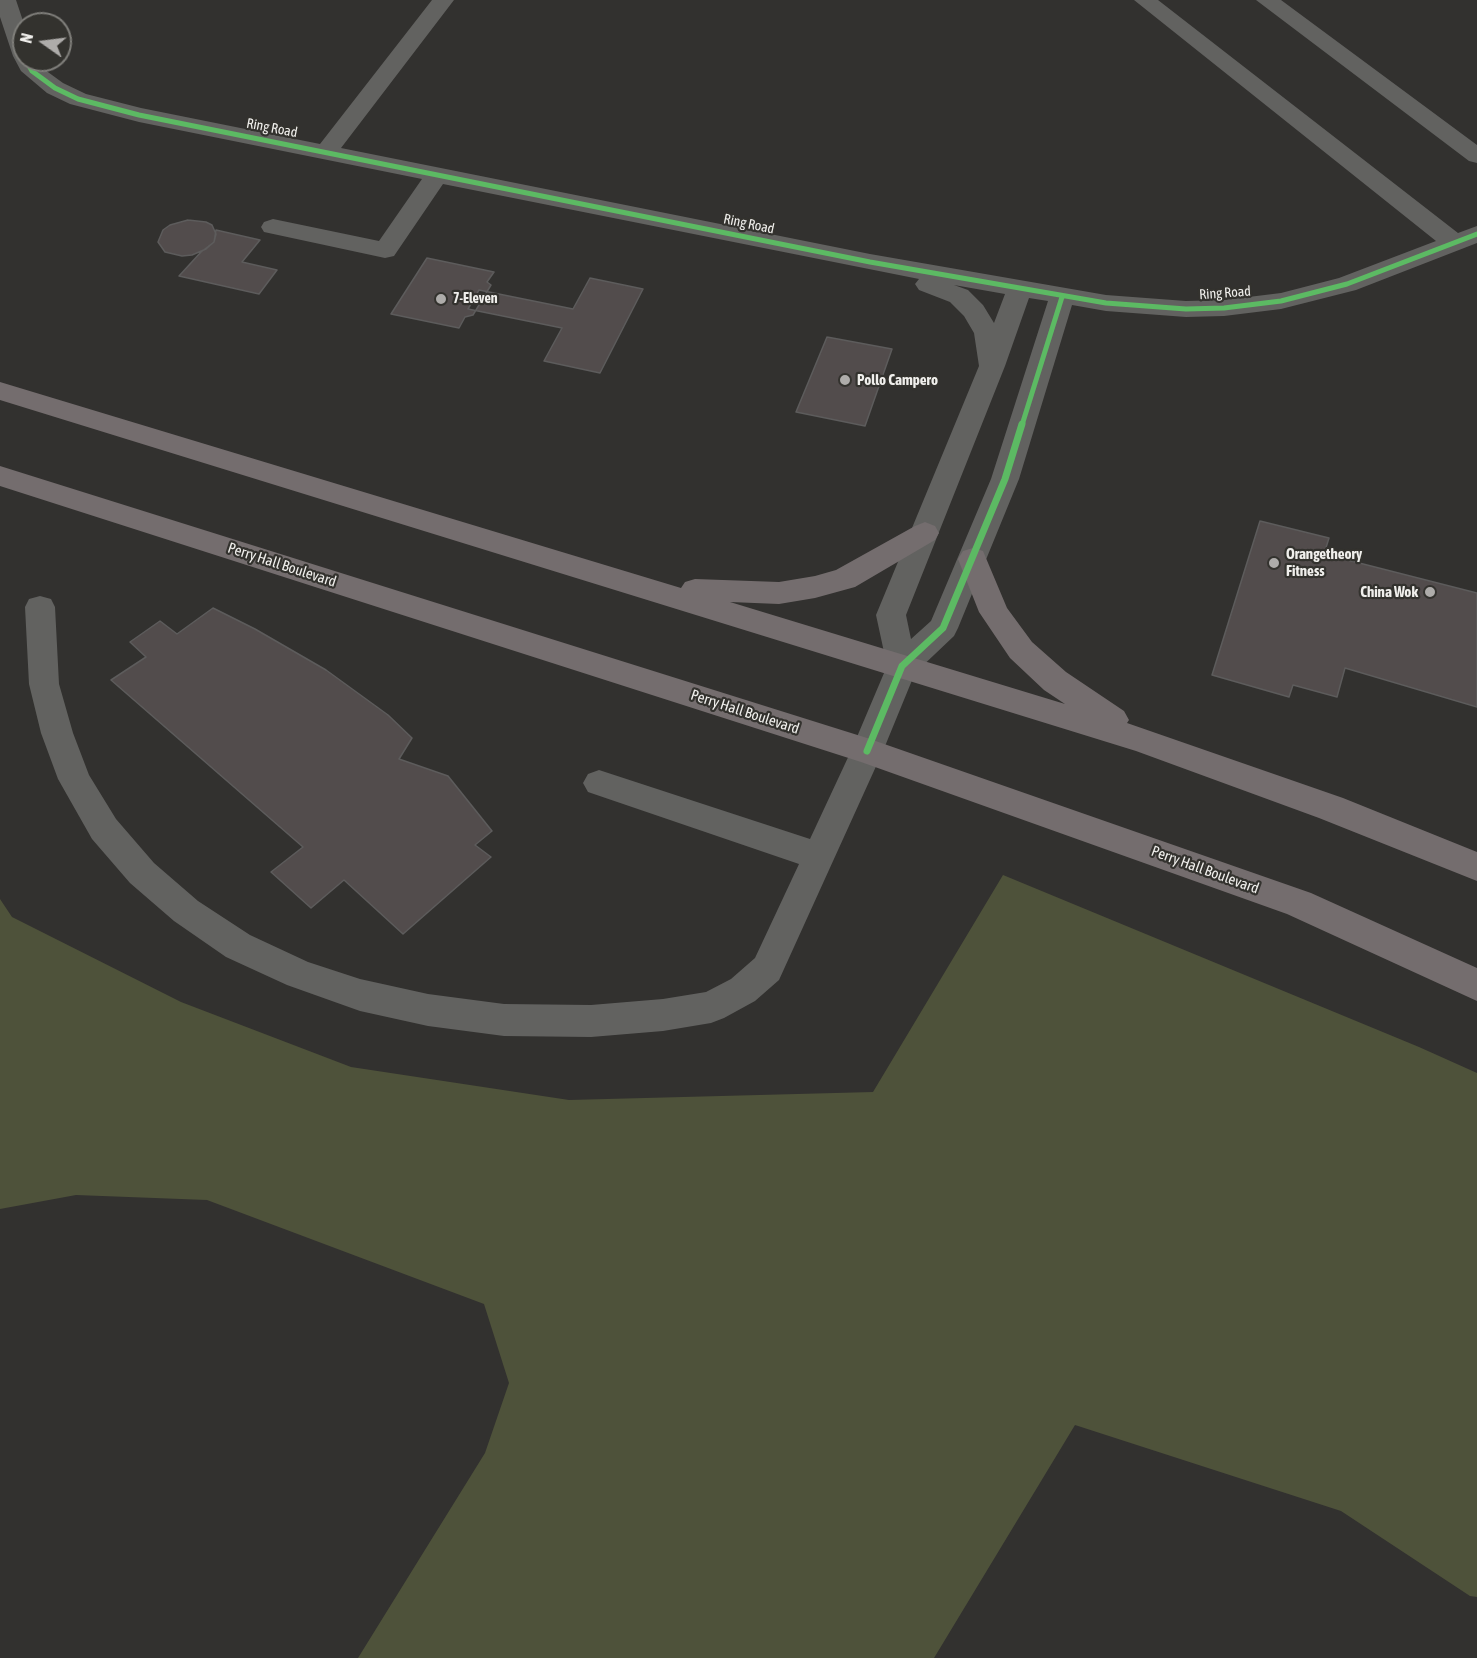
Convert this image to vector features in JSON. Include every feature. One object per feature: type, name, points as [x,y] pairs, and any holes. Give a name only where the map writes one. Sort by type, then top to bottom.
[{"type":"main road","points":[[0,391],[1142,740],[1331,808],[1477,867]]},
{"type":"main road","name":"Perry Hall Boulevard","points":[[0,476],[867,751],[1299,903],[1477,985]]},
{"type":"main road","points":[[652,589],[779,593],[815,587],[845,579],[925,533]]},
{"type":"main road","points":[[973,559],[994,612],[1021,650],[1055,681],[1142,740]]},
{"type":"street","name":"Ring Road","points":[[5,0],[12,20]]},
{"type":"street","points":[[326,152],[443,0]]},
{"type":"street","points":[[1145,0],[1466,239]]},
{"type":"street","points":[[1267,0],[1477,156]]},
{"type":"street","name":"Ring Road","points":[[34,72],[42,80],[78,99],[98,105],[870,262],[1018,290],[1143,307],[1186,309],[1281,301],[1347,284],[1466,239]]},
{"type":"street","points":[[273,227],[385,250],[438,174]]},
{"type":"street","points":[[870,262],[959,296],[974,311],[987,333],[992,366]]},
{"type":"street","points":[[902,666],[891,615],[992,366],[1018,290]]},
{"type":"street","points":[[40,607],[44,684],[57,733],[74,779],[104,829],[142,873],[186,911],[238,946],[299,974],[360,995],[428,1010],[504,1020],[591,1021],[663,1015],[711,1007],[743,990],[767,969],[867,751],[902,666],[943,628],[1005,479],[1062,297]]},
{"type":"street","points":[[598,783],[818,856]]},
{"type":"green space","points":[[1003,875],[1477,1073],[1477,1597],[1470,1596],[1341,1511],[1075,1425],[934,1658],[358,1658],[485,1453],[509,1383],[484,1304],[207,1200],[76,1195],[0,1209],[0,899],[12,917],[181,1002],[351,1067],[569,1100],[873,1092]]},
{"type":"building","points":[[188,220],[212,225],[216,234],[214,242],[206,249],[192,255],[182,256],[165,252],[158,242],[163,230],[170,225]]},
{"type":"building","points":[[216,230],[260,240],[242,262],[277,270],[259,294],[179,276],[201,252],[214,242]]},
{"type":"building","name":"7-Eleven","points":[[427,258],[494,272],[487,282],[491,285],[473,315],[465,317],[459,328],[391,314]]},
{"type":"building","points":[[590,278],[643,289],[600,373],[544,361],[562,328],[468,309],[479,290],[573,309]]},
{"type":"building","name":"Pollo Campero","points":[[827,337],[892,349],[865,426],[796,412]]},
{"type":"building","points":[[1260,521],[1329,538],[1324,554],[1477,593],[1477,707],[1345,668],[1337,697],[1293,685],[1289,697],[1212,675]]},
{"type":"building","points":[[213,608],[326,670],[388,715],[412,738],[399,759],[448,776],[492,831],[475,845],[491,857],[403,934],[344,880],[311,908],[271,872],[303,847],[111,680],[146,657],[130,642],[160,621],[177,634]]},
{"type":"cycle path","points":[[33,72],[55,88],[78,99],[139,115],[870,262],[1106,303],[1186,309],[1224,308],[1281,301],[1347,284],[1477,234]]},
{"type":"cycle path","points":[[867,751],[902,666],[943,628],[973,559],[1005,479],[1062,297]]},
{"type":"place","name":"7-Eleven","points":[[441,299]]},
{"type":"place","name":"Pollo Campero","points":[[845,380]]},
{"type":"place","name":"Orangetheory Fitness","points":[[1274,563]]},
{"type":"place","name":"China Wok","points":[[1430,592]]}]
